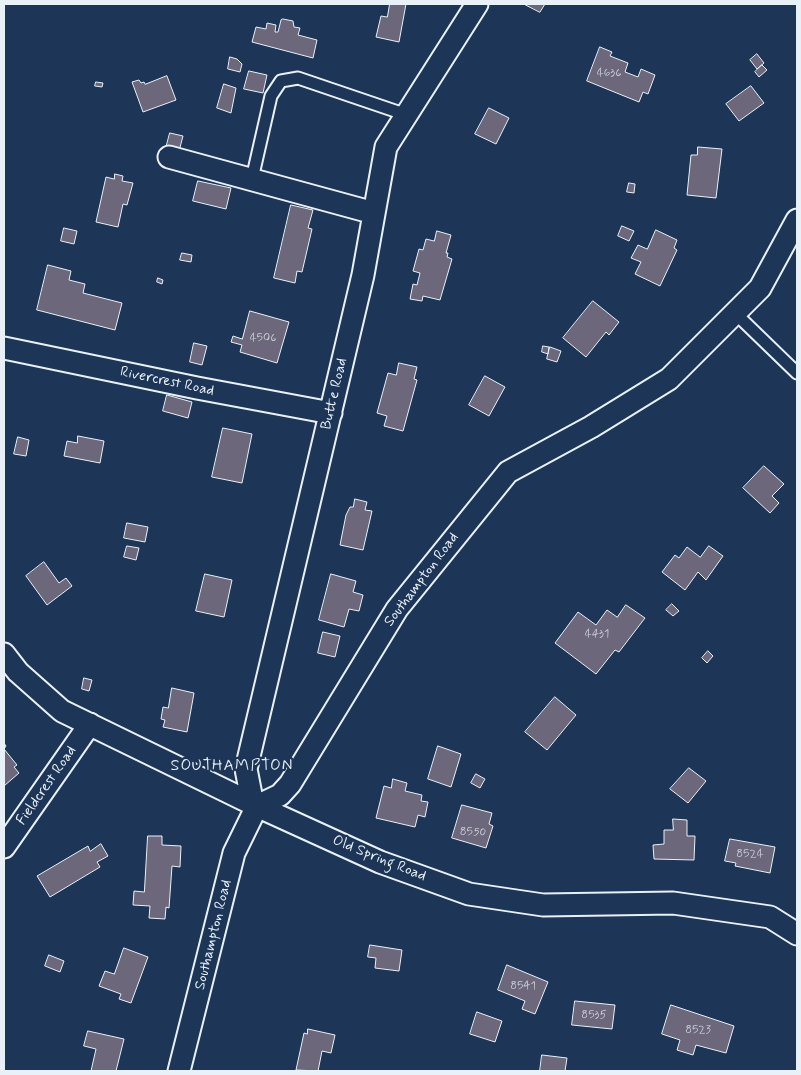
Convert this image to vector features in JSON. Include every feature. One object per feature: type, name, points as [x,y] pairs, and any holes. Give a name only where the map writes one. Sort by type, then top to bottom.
[{"type":"street","name":"Butte Road","points":[[255,806],[246,769],[363,275],[386,147],[478,4]]},
{"type":"street","points":[[169,156],[374,213]]},
{"type":"street","name":"Southampton Road","points":[[179,1071],[234,853],[255,806],[280,795],[290,784],[397,609],[508,472],[591,427],[669,379],[760,288],[797,220]]},
{"type":"street","name":"Rivercrest Road","points":[[4,348],[197,388],[331,413]]},
{"type":"street","name":"Old Spring Road","points":[[4,654],[18,672],[62,710],[255,806],[380,862],[469,894],[543,905],[673,903],[770,917],[797,934]]},
{"type":"street","name":"Fieldcrest Road","points":[[4,847],[90,724]]},
{"type":"lane","points":[[252,179],[271,96],[281,81],[298,78],[407,115]]},
{"type":"lane","points":[[735,313],[797,373]]},
{"type":"building","points":[[390,4],[406,4],[399,42],[376,37],[381,16],[387,17]]},
{"type":"building","points":[[524,4],[545,4],[540,12]]},
{"type":"building","points":[[281,20],[293,21],[294,27],[300,28],[298,35],[317,40],[313,58],[252,42],[256,27],[266,29],[267,23],[276,25],[275,32],[278,32]]},
{"type":"building","points":[[600,47],[612,52],[610,56],[628,63],[625,72],[638,77],[641,69],[655,75],[648,94],[643,92],[639,102],[587,81]]},
{"type":"building","points":[[757,54],[764,63],[757,69],[750,60]]},
{"type":"building","points":[[230,57],[237,59],[242,64],[240,72],[228,69]]},
{"type":"building","points":[[762,65],[767,70],[759,77],[755,72]]},
{"type":"building","points":[[249,71],[267,75],[263,93],[244,89]]},
{"type":"building","points":[[167,76],[176,100],[143,112],[132,82],[139,80],[145,84]]},
{"type":"building","points":[[96,82],[103,83],[102,87],[95,86]]},
{"type":"building","points":[[224,84],[236,88],[231,113],[217,108]]},
{"type":"building","points":[[751,86],[764,103],[739,121],[726,104]]},
{"type":"building","points":[[489,108],[509,118],[496,144],[475,134]]},
{"type":"building","points":[[170,133],[183,136],[178,155],[165,152]]},
{"type":"building","points":[[698,147],[722,149],[716,198],[687,195],[691,155],[697,155]]},
{"type":"building","points":[[115,174],[123,176],[122,181],[133,183],[127,205],[123,204],[118,227],[96,222],[106,177],[114,179]]},
{"type":"building","points":[[198,181],[231,188],[226,209],[193,201]]},
{"type":"building","points":[[629,183],[635,184],[634,193],[627,192]]},
{"type":"building","points":[[291,205],[313,210],[308,228],[312,229],[302,272],[297,271],[295,283],[274,278]]},
{"type":"building","points":[[622,226],[634,231],[629,241],[618,236]]},
{"type":"building","points":[[64,228],[77,231],[74,244],[61,241]]},
{"type":"building","points":[[656,230],[677,240],[674,248],[677,250],[660,286],[635,274],[641,262],[631,258],[638,245],[647,249]]},
{"type":"building","points":[[437,231],[451,235],[446,253],[448,253],[447,257],[452,259],[440,300],[423,296],[422,301],[410,299],[413,284],[417,285],[420,273],[413,271],[419,249],[423,250],[426,239],[434,241]]},
{"type":"building","points":[[182,253],[192,255],[191,262],[180,260]]},
{"type":"building","points":[[48,265],[71,271],[69,280],[85,284],[83,293],[122,303],[115,330],[37,310]]},
{"type":"building","points":[[158,278],[163,280],[162,284],[157,282]]},
{"type":"building","points":[[593,301],[619,322],[609,335],[606,332],[586,357],[563,338]]},
{"type":"building","points":[[250,311],[289,322],[277,363],[240,352],[242,345],[231,342],[233,336],[242,339]]},
{"type":"building","points":[[194,343],[207,346],[202,365],[190,362]]},
{"type":"building","points":[[543,346],[549,347],[548,354],[542,352]]},
{"type":"building","points":[[550,347],[561,351],[557,362],[547,359]]},
{"type":"building","points":[[399,363],[417,367],[414,379],[417,380],[403,431],[384,426],[387,416],[377,413],[388,373],[396,375]]},
{"type":"building","points":[[485,376],[505,387],[489,416],[469,405]]},
{"type":"building","points":[[167,395],[192,402],[188,418],[163,411]]},
{"type":"building","points":[[223,428],[252,434],[242,483],[212,477]]},
{"type":"building","points":[[78,436],[104,441],[100,463],[64,456],[67,441],[77,443]]},
{"type":"building","points":[[18,437],[29,440],[26,456],[14,454]]},
{"type":"building","points":[[764,466],[784,484],[772,496],[779,503],[770,513],[743,488]]},
{"type":"building","points":[[355,499],[367,502],[365,510],[372,511],[363,550],[340,545],[346,515],[350,507],[353,507]]},
{"type":"building","points":[[127,523],[148,527],[145,542],[124,538]]},
{"type":"building","points":[[127,546],[139,548],[136,560],[124,557]]},
{"type":"building","points":[[709,546],[723,556],[706,580],[698,572],[685,590],[662,572],[675,555],[679,558],[687,547],[700,557]]},
{"type":"building","points":[[44,562],[59,583],[66,578],[72,586],[47,605],[26,576]]},
{"type":"building","points":[[205,574],[232,580],[224,617],[196,611]]},
{"type":"building","points":[[331,574],[356,581],[353,592],[363,595],[359,611],[349,609],[344,627],[319,620]]},
{"type":"building","points":[[672,604],[679,611],[673,616],[666,610]]},
{"type":"building","points":[[626,605],[645,618],[619,652],[615,650],[596,674],[555,643],[578,612],[596,625],[607,610],[617,617]]},
{"type":"building","points":[[323,632],[340,636],[335,657],[318,653]]},
{"type":"building","points":[[708,651],[713,656],[707,663],[702,658]]},
{"type":"building","points":[[84,678],[92,680],[89,691],[82,689]]},
{"type":"building","points":[[172,688],[194,693],[187,732],[163,727],[165,720],[161,719],[163,707],[168,708]]},
{"type":"building","points":[[555,697],[576,715],[547,750],[525,732]]},
{"type":"building","points":[[438,746],[461,754],[451,787],[428,779]]},
{"type":"building","points":[[4,749],[17,765],[14,767],[19,773],[4,786]]},
{"type":"building","points":[[689,768],[706,781],[688,803],[670,789]]},
{"type":"building","points":[[476,774],[485,779],[480,788],[471,783]]},
{"type":"building","points":[[393,779],[407,783],[405,791],[422,795],[421,801],[428,802],[425,817],[418,815],[415,827],[376,818],[384,786],[391,788]]},
{"type":"building","points":[[462,805],[492,813],[489,824],[493,826],[486,848],[452,838]]},
{"type":"building","points":[[673,819],[687,820],[687,836],[695,836],[694,860],[654,859],[653,845],[664,844],[664,830],[673,830]]},
{"type":"building","points":[[148,836],[162,836],[162,845],[181,846],[180,867],[172,866],[169,908],[166,907],[165,919],[149,918],[150,906],[133,905],[134,891],[144,892]]},
{"type":"building","points":[[730,839],[775,847],[770,873],[735,866],[736,863],[725,861]]},
{"type":"building","points":[[101,844],[108,856],[97,862],[100,867],[50,897],[37,876],[88,846],[90,851]]},
{"type":"building","points":[[370,945],[402,950],[399,971],[375,968],[376,958],[368,957]]},
{"type":"building","points":[[124,948],[148,957],[131,1003],[119,999],[121,994],[99,986],[105,971],[114,974]]},
{"type":"building","points":[[49,955],[64,961],[60,972],[45,966]]},
{"type":"building","points":[[507,965],[548,982],[535,1014],[522,1009],[525,1001],[498,990]]},
{"type":"building","points":[[575,1001],[615,1005],[612,1029],[572,1025]]},
{"type":"building","points":[[671,1005],[734,1026],[726,1053],[696,1045],[693,1055],[677,1050],[680,1040],[662,1034]]},
{"type":"building","points":[[477,1012],[502,1021],[495,1042],[470,1034]]},
{"type":"building","points":[[308,1029],[335,1035],[331,1053],[322,1051],[318,1071],[296,1070],[304,1033],[307,1034]]},
{"type":"building","points":[[88,1031],[124,1039],[116,1071],[91,1071],[96,1049],[84,1046]]},
{"type":"building","points":[[542,1055],[567,1058],[565,1071],[540,1071]]},
{"type":"district","name":"SOUTHAMPTON","points":[[232,767]]}]
